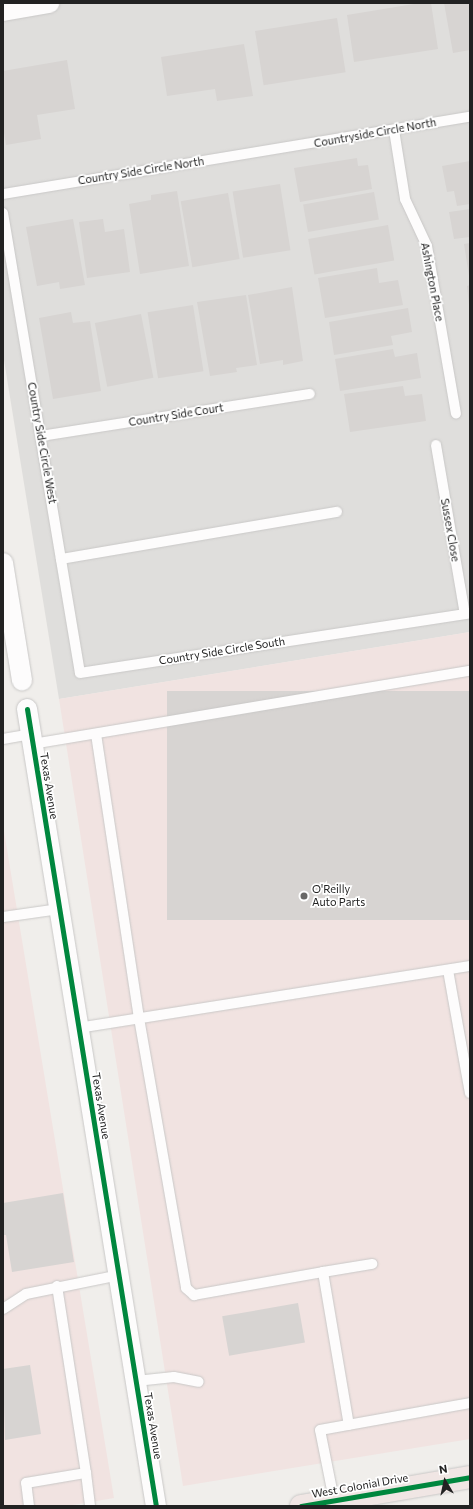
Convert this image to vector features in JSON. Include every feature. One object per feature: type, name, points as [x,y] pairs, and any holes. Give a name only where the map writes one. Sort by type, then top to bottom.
[{"type":"highway","name":"West Colonial Drive","points":[[301,1506],[470,1477]]},
{"type":"street","points":[[3,11],[49,3]]},
{"type":"street","points":[[3,563],[22,680]]},
{"type":"street","name":"Texas Avenue","points":[[26,709],[156,1506]]},
{"type":"lane","name":"Countryside Circle North","points":[[280,149],[470,117]]},
{"type":"lane","name":"Ashington Place","points":[[394,130],[405,199],[427,246],[456,414]]},
{"type":"lane","name":"Country Side Circle North","points":[[3,194],[280,149]]},
{"type":"lane","name":"Country Side Circle West","points":[[3,213],[80,673]]},
{"type":"lane","name":"Country Side Court","points":[[41,436],[310,394]]},
{"type":"lane","name":"Sussex Close","points":[[436,445],[467,613]]},
{"type":"lane","points":[[61,560],[337,512]]},
{"type":"lane","name":"Country Side Circle South","points":[[80,673],[467,613]]},
{"type":"lane","points":[[3,740],[96,734],[470,671]]},
{"type":"lane","points":[[96,734],[139,1018],[186,1288],[194,1295],[372,1264]]},
{"type":"lane","points":[[3,917],[59,909]]},
{"type":"lane","points":[[78,1028],[470,966]]},
{"type":"lane","points":[[448,970],[470,1093]]},
{"type":"lane","points":[[323,1272],[349,1425]]},
{"type":"lane","points":[[3,1309],[26,1294],[57,1286],[118,1275]]},
{"type":"lane","points":[[57,1286],[90,1506]]},
{"type":"lane","points":[[136,1381],[174,1377],[200,1382]]},
{"type":"lane","points":[[334,1500],[320,1430],[470,1403]]},
{"type":"lane","points":[[29,1506],[26,1483],[86,1473]]},
{"type":"shaded area","points":[[3,3],[470,3],[470,632],[59,699],[3,354]]},
{"type":"shaded area","points":[[470,632],[470,1439],[183,1486],[59,699]]},
{"type":"shaded area","points":[[3,825],[114,1498],[67,1506],[3,1506]]},
{"type":"building","points":[[420,3],[431,3],[438,49],[354,62],[347,15]]},
{"type":"building","points":[[444,3],[470,3],[470,50],[453,53]]},
{"type":"building","points":[[337,18],[346,72],[264,85],[255,31]]},
{"type":"building","points":[[244,44],[253,96],[217,101],[215,89],[167,96],[161,57]]},
{"type":"building","points":[[67,60],[75,109],[37,115],[41,139],[6,145],[3,127],[3,71]]},
{"type":"building","points":[[357,158],[358,166],[368,165],[372,189],[300,202],[294,168]]},
{"type":"building","points":[[470,161],[470,204],[457,206],[454,191],[447,192],[442,166]]},
{"type":"building","points":[[280,184],[290,250],[243,258],[233,192]]},
{"type":"building","points":[[177,191],[189,266],[140,274],[129,204],[151,200],[151,195]]},
{"type":"building","points":[[374,192],[379,220],[308,232],[303,205]]},
{"type":"building","points":[[228,193],[240,259],[192,267],[181,201]]},
{"type":"building","points":[[470,209],[470,237],[454,239],[449,212]]},
{"type":"building","points":[[73,219],[85,285],[60,289],[59,282],[37,286],[26,227]]},
{"type":"building","points":[[103,219],[105,232],[124,229],[130,272],[87,278],[79,222]]},
{"type":"building","points":[[388,225],[394,260],[314,275],[308,239]]},
{"type":"building","points":[[470,243],[470,276],[469,276],[464,244]]},
{"type":"building","points":[[377,268],[379,283],[398,280],[403,305],[325,318],[318,278]]},
{"type":"building","points":[[470,285],[470,305],[469,305],[467,286]]},
{"type":"building","points":[[292,287],[303,361],[283,365],[283,360],[260,364],[248,295]]},
{"type":"building","points":[[246,295],[257,365],[236,368],[237,372],[210,376],[197,302]]},
{"type":"building","points":[[193,305],[203,371],[158,378],[148,312]]},
{"type":"building","points":[[408,308],[412,332],[391,336],[393,345],[334,355],[329,322]]},
{"type":"building","points":[[71,312],[73,323],[90,321],[101,391],[53,399],[39,318]]},
{"type":"building","points":[[141,314],[153,378],[107,387],[95,323]]},
{"type":"building","points":[[393,349],[395,357],[417,353],[421,378],[340,391],[335,359]]},
{"type":"building","points":[[403,386],[405,396],[422,394],[426,421],[350,432],[344,394]]},
{"type":"building","points":[[167,691],[470,691],[470,920],[167,920]]},
{"type":"building","points":[[63,1193],[74,1262],[12,1272],[6,1235],[3,1235],[3,1203]]},
{"type":"building","points":[[298,1303],[305,1342],[229,1356],[222,1316]]},
{"type":"building","points":[[30,1365],[41,1434],[5,1440],[3,1369]]},
{"type":"cycle path","points":[[27,709],[156,1506]]},
{"type":"cycle path","points":[[301,1506],[470,1477]]},
{"type":"place","name":"O'Reilly Auto Parts","points":[[304,896]]}]
